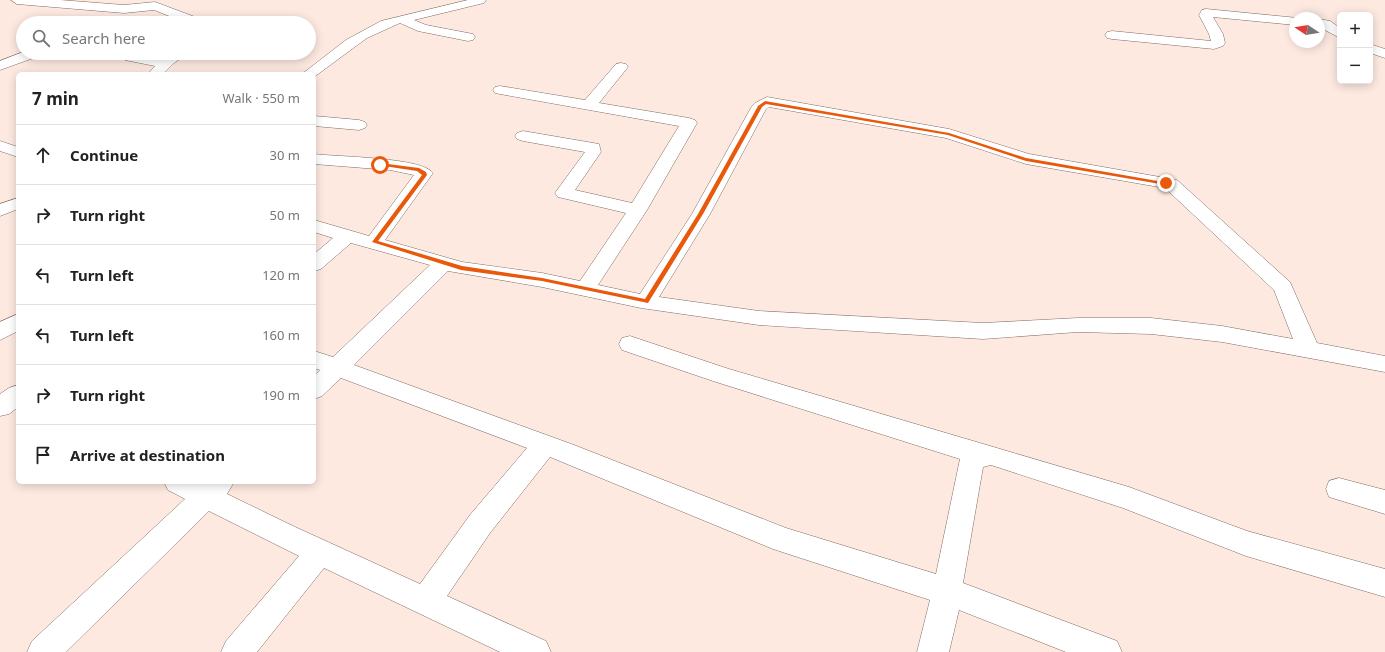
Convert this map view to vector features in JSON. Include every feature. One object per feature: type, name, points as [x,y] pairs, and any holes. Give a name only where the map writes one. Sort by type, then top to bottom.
[{"type":"street","points":[[17,0],[48,1],[124,9],[158,7],[180,16]]},
{"type":"street","points":[[312,72],[376,28],[401,19],[451,9],[480,0]]},
{"type":"street","points":[[128,16],[138,8]]},
{"type":"street","points":[[1112,35],[1214,46],[1218,43],[1216,34],[1205,15],[1206,13],[1289,20]]},
{"type":"street","points":[[401,19],[423,28],[468,37]]},
{"type":"street","points":[[1325,24],[1337,32]]},
{"type":"street","points":[[1373,49],[1385,54]]},
{"type":"street","points":[[0,66],[16,60]]},
{"type":"street","points":[[138,60],[160,69],[172,60]]},
{"type":"street","points":[[588,106],[621,67]]},
{"type":"street","points":[[500,90],[689,123],[638,210],[585,289]]},
{"type":"street","points":[[646,301],[701,214],[760,106],[767,102],[943,133],[1026,159],[1171,184],[1283,287],[1308,349]]},
{"type":"street","points":[[316,121],[359,125]]},
{"type":"street","points":[[523,136],[593,148],[593,152],[564,193],[638,210]]},
{"type":"street","points":[[0,146],[16,151]]},
{"type":"street","points":[[316,160],[390,166],[419,170],[424,173],[374,242]]},
{"type":"street","points":[[0,210],[16,204]]},
{"type":"street","points":[[316,227],[461,268],[542,280],[646,301],[759,318],[983,331],[1078,325],[1151,326],[1214,333],[1385,364]]},
{"type":"street","points":[[316,263],[348,235]]},
{"type":"street","points":[[316,385],[325,363],[443,264]]},
{"type":"street","points":[[0,332],[16,321]]},
{"type":"street","points":[[630,344],[721,375],[982,455],[991,455],[1129,498],[1246,543],[1385,583]]},
{"type":"street","points":[[325,363],[545,445],[783,540],[947,591],[1106,652]]},
{"type":"street","points":[[426,601],[480,524],[545,445]]},
{"type":"street","points":[[933,652],[947,591],[971,463],[976,457],[982,455]]},
{"type":"street","points":[[188,484],[214,489],[320,552],[535,652]]},
{"type":"street","points":[[43,652],[214,489]]},
{"type":"street","points":[[1339,489],[1385,502]]},
{"type":"street","points":[[237,652],[320,552]]},
{"type":"route","points":[[380,165],[419,170],[422,171],[424,175],[374,242],[443,264],[461,268],[542,280],[646,301],[701,214],[760,106],[765,102],[949,134],[1037,162],[1166,183]]}]
